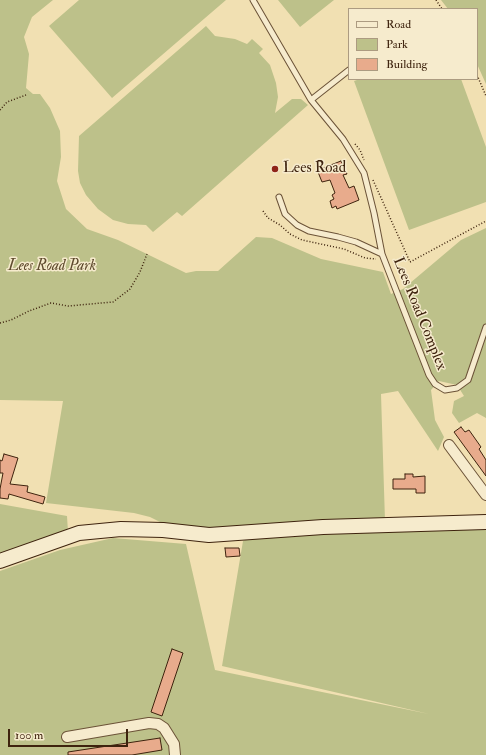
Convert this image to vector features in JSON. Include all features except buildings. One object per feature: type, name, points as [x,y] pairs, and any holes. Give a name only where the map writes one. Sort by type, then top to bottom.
[{"type":"street","points":[[449,445],[486,495]]},
{"type":"street","points":[[0,560],[79,533],[121,529],[163,530],[209,536],[323,527],[486,522]]},
{"type":"street","points":[[67,737],[149,723],[158,724],[164,728],[174,744],[175,755]]},
{"type":"lane","name":"Lees Road Complex","points":[[253,0],[311,100],[343,139],[364,173],[383,256],[429,375],[435,384],[446,390],[457,388],[468,380],[484,342],[486,327]]},
{"type":"lane","points":[[311,100],[348,71]]},
{"type":"lane","name":"Lees Road Complex","points":[[279,197],[285,214],[297,226],[309,231],[356,242],[383,256]]},
{"type":"path","points":[[478,77],[486,96]]},
{"type":"path","points":[[0,110],[8,102],[26,95]]},
{"type":"path","points":[[350,139],[360,150],[366,164]]},
{"type":"path","points":[[372,178],[410,262],[486,221]]},
{"type":"path","points":[[263,212],[268,218],[280,225],[290,234],[302,240],[344,249],[365,258],[378,259],[383,256]]},
{"type":"path","points":[[0,323],[12,320],[29,311],[51,303],[68,306],[113,302],[130,289],[140,272],[146,254]]},
{"type":"green space","name":"Lees Road Park","points":[[0,0],[53,0],[32,17],[24,37],[29,54],[26,88],[33,94],[40,94],[50,108],[60,131],[61,157],[57,181],[66,209],[87,229],[118,240],[186,273],[196,271],[218,271],[256,237],[272,238],[321,259],[383,272],[391,294],[403,289],[461,240],[486,228],[486,418],[477,413],[459,423],[452,413],[454,401],[464,396],[457,385],[439,381],[431,390],[435,420],[444,437],[438,451],[398,391],[381,394],[385,521],[220,530],[168,526],[150,517],[134,513],[46,503],[63,401],[0,400]]},
{"type":"green space","points":[[79,0],[226,0],[112,98],[49,26]]},
{"type":"green space","points":[[278,0],[334,0],[300,27]]},
{"type":"green space","points":[[441,0],[486,0],[486,84],[478,66],[478,8],[447,8]]},
{"type":"green space","points":[[206,26],[215,36],[235,39],[247,44],[252,39],[263,49],[259,53],[270,65],[276,83],[278,97],[275,113],[292,99],[301,99],[308,105],[182,216],[177,212],[153,232],[146,225],[128,224],[113,220],[98,209],[86,195],[80,183],[78,171],[79,136]]},
{"type":"green space","points":[[461,80],[486,147],[486,202],[409,230],[354,81]]},
{"type":"green space","points":[[0,504],[67,516],[68,532],[0,556]]},
{"type":"green space","points":[[486,529],[486,755],[0,755],[0,571],[60,550],[113,538],[186,544],[215,670],[429,714],[222,666],[243,541],[251,537]]},
{"type":"place","name":"Lees Road","points":[[275,169]]}]
